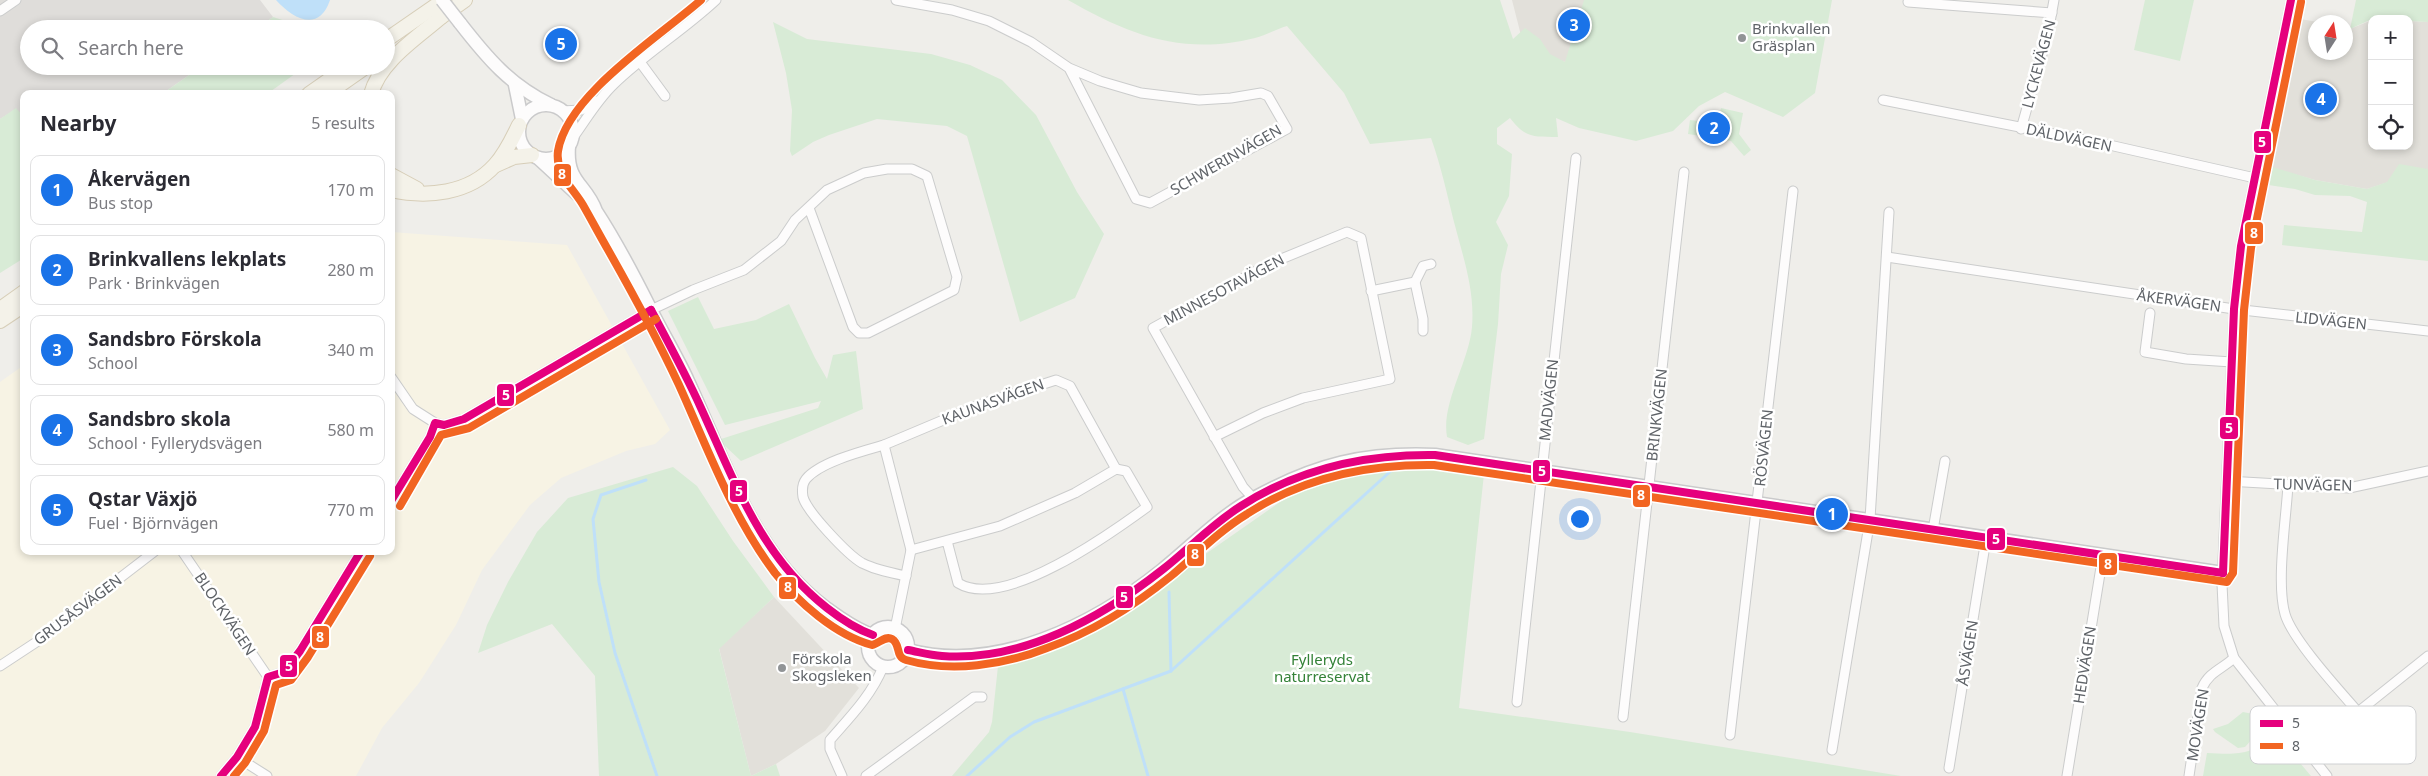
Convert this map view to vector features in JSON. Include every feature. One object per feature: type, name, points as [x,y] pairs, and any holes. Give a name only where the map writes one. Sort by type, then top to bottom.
[{"type":"main road","points":[[395,34],[440,5],[465,0]]},
{"type":"main road","points":[[395,45],[440,5]]},
{"type":"main road","points":[[395,57],[440,5]]},
{"type":"main road","points":[[315,90],[336,75]]},
{"type":"main road","points":[[333,90],[354,75]]},
{"type":"main road","points":[[373,90],[380,75]]},
{"type":"main road","points":[[395,190],[427,193],[446,192],[465,186],[480,178],[495,165],[521,122]]},
{"type":"main road","points":[[495,165],[514,157],[535,157]]},
{"type":"main road","points":[[395,178],[407,185],[427,193]]},
{"type":"main road","points":[[0,309],[20,295]]},
{"type":"main road","points":[[0,321],[20,308]]},
{"type":"street","points":[[0,11],[16,0]]},
{"type":"street","points":[[535,157],[555,157],[570,143],[599,100],[640,62],[681,31],[716,0]]},
{"type":"street","name":"SCHWERINVÄGEN","points":[[896,0],[952,10],[989,22],[1031,42],[1069,68],[1120,87],[1183,99],[1214,100],[1261,93],[1268,96],[1287,128],[1150,203],[1143,202],[1136,199],[1069,68]]},
{"type":"street","name":"LYCKEVÄGEN","points":[[2021,128],[2054,0]]},
{"type":"street","points":[[2272,706],[2234,658],[2224,626],[2223,573],[2234,309],[2241,246],[2291,0]]},
{"type":"street","points":[[1908,2],[2052,13]]},
{"type":"street","points":[[440,5],[460,23],[483,53],[515,85],[558,109],[572,126],[569,165],[572,176],[592,202],[628,264],[687,379],[756,530],[779,563],[798,585],[825,608],[852,626],[873,635]]},
{"type":"street","points":[[640,62],[665,96]]},
{"type":"street","points":[[515,85],[521,122],[521,142],[535,157],[596,211]]},
{"type":"street","points":[[521,122],[536,107],[581,110],[599,100]]},
{"type":"street","name":"DÄLDVÄGEN","points":[[1883,100],[2105,144],[2255,178]]},
{"type":"street","name":"MADVÄGEN","points":[[1518,702],[1541,472],[1576,158]]},
{"type":"street","points":[[395,383],[413,410],[435,423],[444,425],[464,419],[651,310],[693,290],[744,270],[781,241],[795,220],[827,190],[864,173],[887,169],[912,169],[927,176],[957,277],[954,290],[868,333],[859,333],[853,327],[809,208]]},
{"type":"street","name":"BRINKVÄGEN","points":[[1623,717],[1684,172]]},
{"type":"street","name":"RÖSVÄGEN","points":[[1730,735],[1793,190]]},
{"type":"street","points":[[1832,750],[1870,519],[1889,212]]},
{"type":"street","name":"MINNESOTAVÄGEN","points":[[1214,437],[1262,413],[1304,398],[1390,379],[1361,238],[1348,232],[1269,264],[1153,328],[1214,437],[1243,486],[1253,498]]},
{"type":"street","name":"ÅKERVÄGEN","points":[[1887,257],[2234,309]]},
{"type":"street","points":[[1423,331],[1414,282],[1423,266],[1431,264]]},
{"type":"street","points":[[1371,291],[1414,282]]},
{"type":"street","name":"LIDVÄGEN","points":[[2234,309],[2428,331]]},
{"type":"street","points":[[2150,313],[2145,352],[2186,359],[2232,362]]},
{"type":"street","name":"KAUNASVÄGEN","points":[[906,576],[873,569],[859,562],[845,550],[803,498],[803,486],[806,479],[819,470],[978,405],[1056,380],[1070,386],[1116,469],[1126,471],[1147,507],[1084,551],[1036,575],[998,587],[965,587],[958,583],[947,541]]},
{"type":"street","points":[[395,494],[430,437],[435,423]]},
{"type":"street","points":[[884,445],[911,550],[895,629]]},
{"type":"street","points":[[908,650],[926,654],[974,654],[1006,650],[1065,632],[1119,602],[1253,498],[1335,462],[1369,456],[1435,455],[2223,573]]},
{"type":"street","points":[[1932,530],[1945,461]]},
{"type":"street","points":[[911,550],[1000,526],[1075,493],[1116,469]]},
{"type":"street","name":"TUNVÄGEN","points":[[2227,481],[2349,488],[2428,471]]},
{"type":"street","points":[[2288,485],[2281,590],[2285,615],[2297,637],[2353,706]]},
{"type":"street","name":"ÅSVÄGEN","points":[[1950,768],[1986,539]]},
{"type":"street","name":"GRUSÅSVÄGEN","points":[[0,666],[38,641],[150,555]]},
{"type":"street","name":"BLOCKVÄGEN","points":[[185,555],[268,677]]},
{"type":"street","points":[[221,776],[237,757],[255,727],[268,677],[284,672],[295,658],[359,555]]},
{"type":"street","name":"HEDVÄGEN","points":[[2068,776],[2104,555]]},
{"type":"street","points":[[883,628],[895,629],[904,635],[908,650],[907,656],[900,664],[883,667],[874,661],[869,651],[873,635],[883,628]]},
{"type":"street","points":[[2366,706],[2428,656]]},
{"type":"street","name":"MOVÄGEN","points":[[2189,776],[2202,688],[2206,679],[2212,673],[2234,658]]},
{"type":"street","points":[[842,776],[830,749],[830,740],[865,699],[876,683],[883,667]]},
{"type":"street","points":[[866,776],[974,697],[982,697]]},
{"type":"street","points":[[237,757],[267,776]]},
{"type":"street","points":[[2318,764],[2327,776]]},
{"type":"shaded area","points":[[0,0],[260,0],[273,17],[269,20],[20,20],[20,75],[189,75],[168,90],[20,90],[20,113],[16,109],[0,119]]},
{"type":"shaded area","points":[[1512,0],[1627,0],[1638,82],[1525,51]]},
{"type":"shaded area","points":[[2288,17],[2308,20],[2308,60],[2353,60],[2353,28],[2368,22],[2368,150],[2413,150],[2413,21],[2428,22],[2428,169],[2367,189],[2315,180],[2258,164]]},
{"type":"shaded area","points":[[395,232],[567,245],[670,430],[655,444],[626,451],[561,478],[530,505],[482,570],[456,625],[419,683],[382,728],[356,776],[0,776],[0,382],[20,368],[20,555],[395,555]]},
{"type":"shaded area","name":"Förskola Skogsleken","points":[[774,597],[859,688],[825,731],[776,764],[751,776],[719,648]]},
{"type":"green space","points":[[1068,0],[1500,0],[1513,39],[1525,28],[1540,39],[1550,54],[1565,62],[1584,0],[1832,0],[1815,93],[1783,117],[1725,92],[1699,106],[1673,131],[1636,141],[1579,128],[1556,118],[1558,137],[1531,135],[1521,130],[1510,118],[1497,128],[1497,144],[1512,154],[1509,196],[1496,222],[1508,245],[1501,274],[1498,324],[1484,439],[1468,445],[1447,437],[1446,424],[1451,396],[1470,340],[1472,300],[1441,170],[1431,138],[1370,144],[1344,93],[1287,26],[1255,38],[1229,43],[1204,45],[1180,43],[1157,39],[1135,32]]},
{"type":"green space","points":[[2145,0],[2194,0],[2180,61],[2134,50]]},
{"type":"green space","points":[[2356,0],[2428,0],[2428,22],[2413,21],[2413,15],[2368,15],[2368,21],[2353,28]]},
{"type":"green space","points":[[273,17],[282,20],[269,20]]},
{"type":"green space","points":[[773,22],[807,39],[931,54],[970,65],[1002,80],[1036,115],[1077,192],[1104,234],[1075,298],[1020,322],[967,136],[947,126],[877,119],[829,135],[813,142],[792,156],[790,151],[792,110],[786,73]]},
{"type":"green space","points":[[189,75],[293,75],[273,90],[168,90]]},
{"type":"green space","points":[[16,108],[20,112],[20,260],[0,273],[0,119]]},
{"type":"green space","points":[[1721,108],[1743,113],[1739,134],[1751,150],[1744,156],[1731,141],[1688,134],[1690,120],[1718,123]]},
{"type":"green space","points":[[2399,164],[2428,169],[2428,261],[2282,245],[2284,225],[2362,232],[2367,202],[2350,196],[2315,195],[2295,189],[2262,184],[2266,165],[2315,180],[2367,189],[2387,182]]},
{"type":"green space","points":[[698,297],[714,329],[756,320],[789,304],[827,379],[833,355],[856,351],[863,409],[741,461],[724,445],[721,439],[818,408],[821,401],[725,425],[668,311]]},
{"type":"green space","name":"Fylleryds naturreservat","points":[[1425,464],[1457,467],[1484,474],[1459,708],[1630,732],[1901,776],[952,776],[989,732],[992,722],[998,666],[1065,644],[1098,629],[1280,502],[1298,492],[1333,479],[1368,470]]},
{"type":"green space","points":[[673,467],[697,486],[733,541],[774,597],[719,649],[751,776],[599,776],[595,676],[552,624],[478,653],[487,625],[508,582],[537,532],[568,498]]},
{"type":"green space","points":[[2243,712],[2250,713],[2250,741],[2245,747],[2238,748],[2213,729],[2228,724]]},
{"type":"green space","points":[[2250,750],[2250,764],[2301,764],[2311,776],[2203,776],[2207,753],[2228,754]]},
{"type":"green space","points":[[776,764],[780,776],[751,776]]},
{"type":"water","points":[[276,0],[330,0],[325,10],[319,17],[313,20],[290,13]]},
{"type":"waterway","points":[[967,776],[1010,737],[1034,722],[1171,671],[1393,469]]},
{"type":"waterway","points":[[646,480],[601,495],[593,519],[599,582],[615,653],[657,776]]},
{"type":"waterway","points":[[1169,592],[1171,671]]},
{"type":"waterway","points":[[1123,689],[1148,776]]},
{"type":"transit line","name":"8","points":[[701,0],[617,68],[578,109],[565,130],[558,151],[559,167],[583,205],[644,315],[679,385],[733,505],[746,529],[775,573],[806,606],[844,634],[872,645],[889,638],[895,641],[900,656],[906,660],[941,666],[995,663],[1030,654],[1064,642],[1127,608],[1171,576],[1217,536],[1269,501],[1314,482],[1337,475],[1360,470],[1409,465],[1434,465],[2227,582],[2233,573],[2244,310],[2251,248],[2301,2]]},
{"type":"transit line","name":"5","points":[[2223,573],[2234,309],[2241,246],[2291,0]]},
{"type":"transit line","name":"5","points":[[651,310],[695,396],[738,490],[767,542],[784,566],[804,588],[843,620],[873,635]]},
{"type":"transit line","name":"5","points":[[395,494],[430,437],[435,423],[444,425],[464,419],[651,310]]},
{"type":"transit line","name":"8","points":[[400,506],[441,435],[469,428],[656,319]]},
{"type":"transit line","name":"5","points":[[908,650],[942,656],[972,656],[1002,652],[1031,644],[1087,620],[1113,605],[1172,562],[1220,521],[1263,493],[1286,482],[1334,466],[1384,457],[1409,455],[1435,455],[2223,573]]},
{"type":"transit line","name":"5","points":[[221,776],[237,757],[255,727],[268,677],[284,672],[300,651],[359,555]]},
{"type":"transit line","name":"8","points":[[234,776],[245,763],[264,731],[276,685],[291,680],[308,657],[370,556]]},
{"type":"place","name":"Sandsbro Förskola","points":[[1574,25]]},
{"type":"place","name":"Brinkvallen Gräsplan","points":[[1742,38]]},
{"type":"place","name":"Qstar Växjö","points":[[561,44]]},
{"type":"place","name":"Sandsbro skola","points":[[2321,99]]},
{"type":"place","name":"Brinkvallens lekplats","points":[[1714,128]]},
{"type":"place","name":"Åkervägen","points":[[1832,514]]},
{"type":"place","name":"Förskola Skogsleken","points":[[782,668]]}]
